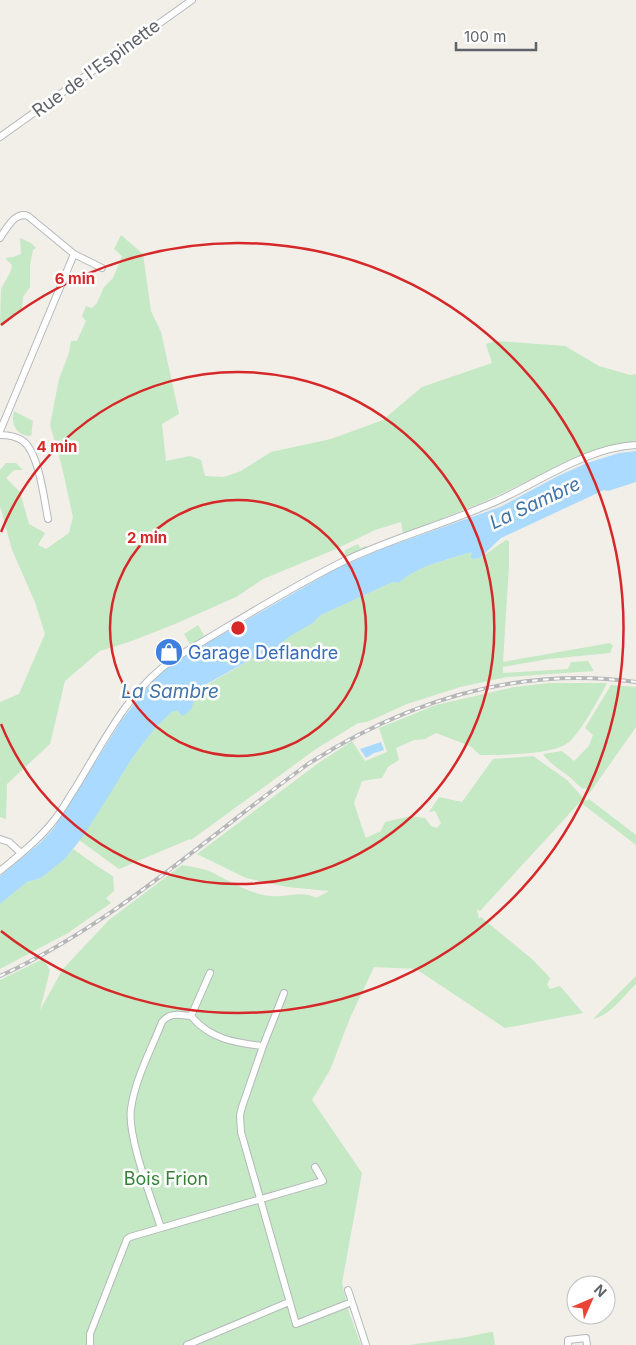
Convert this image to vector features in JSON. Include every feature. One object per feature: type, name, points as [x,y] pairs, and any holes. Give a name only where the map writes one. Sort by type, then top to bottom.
[{"type":"street","name":"Rue de l'Espinette","points":[[0,137],[192,0]]},
{"type":"street","points":[[0,238],[14,220],[19,215],[24,214],[74,254],[102,268]]},
{"type":"street","points":[[0,431],[74,254]]},
{"type":"street","points":[[0,435],[12,436],[24,442],[31,452],[39,476],[48,519]]},
{"type":"street","points":[[0,871],[44,833],[57,818],[136,693],[156,672],[175,658],[316,576],[376,547],[492,503],[584,459],[616,448],[636,446]]},
{"type":"street","points":[[0,839],[9,842],[21,853]]},
{"type":"street","points":[[191,1016],[210,973]]},
{"type":"street","points":[[284,993],[242,1107],[240,1123],[296,1324],[352,1302]]},
{"type":"street","points":[[161,1228],[130,1124],[131,1108],[138,1082],[162,1022],[166,1016],[171,1014],[191,1016],[204,1030],[220,1038],[238,1043],[263,1046]]},
{"type":"street","points":[[90,1345],[90,1334],[127,1239],[323,1181],[315,1167]]},
{"type":"street","points":[[348,1290],[366,1345]]},
{"type":"street","points":[[187,1345],[289,1302]]},
{"type":"street","points":[[568,1343],[586,1338],[587,1345]]},
{"type":"green space","points":[[121,235],[143,254],[151,311],[161,332],[179,414],[162,424],[166,461],[190,456],[201,460],[205,476],[224,477],[241,471],[271,452],[331,439],[383,420],[422,387],[492,363],[486,344],[496,341],[565,346],[599,366],[630,375],[636,374],[636,443],[570,462],[481,503],[403,534],[401,522],[375,530],[336,549],[263,579],[236,597],[175,624],[100,651],[65,681],[50,744],[7,784],[6,819],[0,817],[0,702],[19,694],[45,634],[35,602],[12,550],[0,506],[0,470],[6,463],[16,463],[23,470],[14,470],[6,478],[20,492],[29,524],[45,533],[38,545],[46,549],[69,533],[73,517],[50,425],[59,379],[69,353],[71,341],[77,341],[86,321],[82,316],[86,306],[92,308],[97,303],[104,287],[113,278],[122,256],[114,249]]},
{"type":"green space","points":[[20,238],[31,243],[36,248],[33,250],[30,265],[30,287],[23,297],[22,310],[0,326],[1,289],[11,271],[12,265],[5,258],[21,254]]},
{"type":"green space","points":[[14,411],[33,421],[31,436],[18,432],[13,420]]},
{"type":"green space","points":[[506,540],[509,541],[509,565],[503,662],[610,643],[613,646],[610,653],[548,659],[503,667],[503,673],[568,669],[571,662],[588,661],[594,671],[507,677],[460,687],[407,704],[367,722],[358,723],[316,749],[191,840],[119,869],[79,840],[133,757],[154,729],[173,711],[178,710],[196,691],[266,651],[271,652],[289,637],[313,623],[321,615],[393,582],[399,583],[414,572],[434,564],[472,552],[474,554],[472,558],[480,558]]},
{"type":"green space","points":[[358,544],[360,548],[366,546],[367,548],[346,557],[344,555],[345,550]]},
{"type":"green space","points":[[198,625],[205,637],[191,646],[184,634]]},
{"type":"green space","name":"Bois Frion","points":[[550,683],[607,683],[585,722],[569,742],[552,750],[540,752],[480,755],[470,746],[436,733],[425,739],[414,740],[396,748],[399,760],[388,767],[382,778],[362,781],[354,803],[366,838],[381,831],[385,822],[411,816],[425,818],[431,826],[437,828],[441,823],[435,811],[429,812],[439,797],[462,802],[493,759],[533,756],[567,780],[586,801],[589,799],[636,835],[636,845],[580,802],[480,911],[477,909],[479,919],[481,917],[533,960],[550,978],[547,985],[550,989],[560,986],[583,1013],[505,1028],[416,969],[374,967],[350,1018],[330,1070],[312,1100],[362,1173],[342,1283],[349,1312],[361,1345],[0,1345],[0,980],[43,959],[50,970],[40,1010],[63,969],[109,920],[182,865],[209,871],[246,890],[262,895],[300,894],[316,898],[329,891],[287,887],[246,878],[197,854],[320,762],[352,741],[365,761],[387,752],[379,728],[436,705],[514,687]]},
{"type":"green space","points":[[611,685],[636,687],[636,727],[589,794],[586,788],[583,789],[551,763],[543,754],[562,751],[574,761],[589,746],[593,735],[585,728]]},
{"type":"green space","points":[[73,849],[113,876],[114,891],[106,898],[111,903],[68,933],[0,969],[0,904],[27,882],[41,878],[65,859]]},
{"type":"green space","points":[[636,976],[636,984],[616,1004],[605,1014],[593,1019]]},
{"type":"green space","points":[[493,1332],[495,1345],[409,1345],[467,1337]]},
{"type":"water","name":"La Sambre","points":[[636,451],[636,482],[608,491],[604,490],[501,538],[480,558],[471,558],[472,552],[434,564],[414,572],[399,583],[393,582],[321,615],[313,623],[289,637],[271,652],[266,651],[196,690],[191,695],[193,704],[188,712],[182,716],[178,711],[173,711],[155,728],[133,757],[84,835],[65,859],[41,878],[27,882],[0,904],[0,876],[40,843],[54,828],[121,721],[153,680],[176,661],[337,568],[384,548],[500,507],[587,463],[619,453]]},
{"type":"water","points":[[381,742],[384,750],[366,758],[360,749]]},
{"type":"railway","points":[[0,976],[42,955],[82,931],[159,878],[308,764],[384,722],[424,706],[465,693],[506,684],[549,679],[592,678],[636,682]]},
{"type":"place","name":"Garage Deflandre","points":[[169,652]]}]
